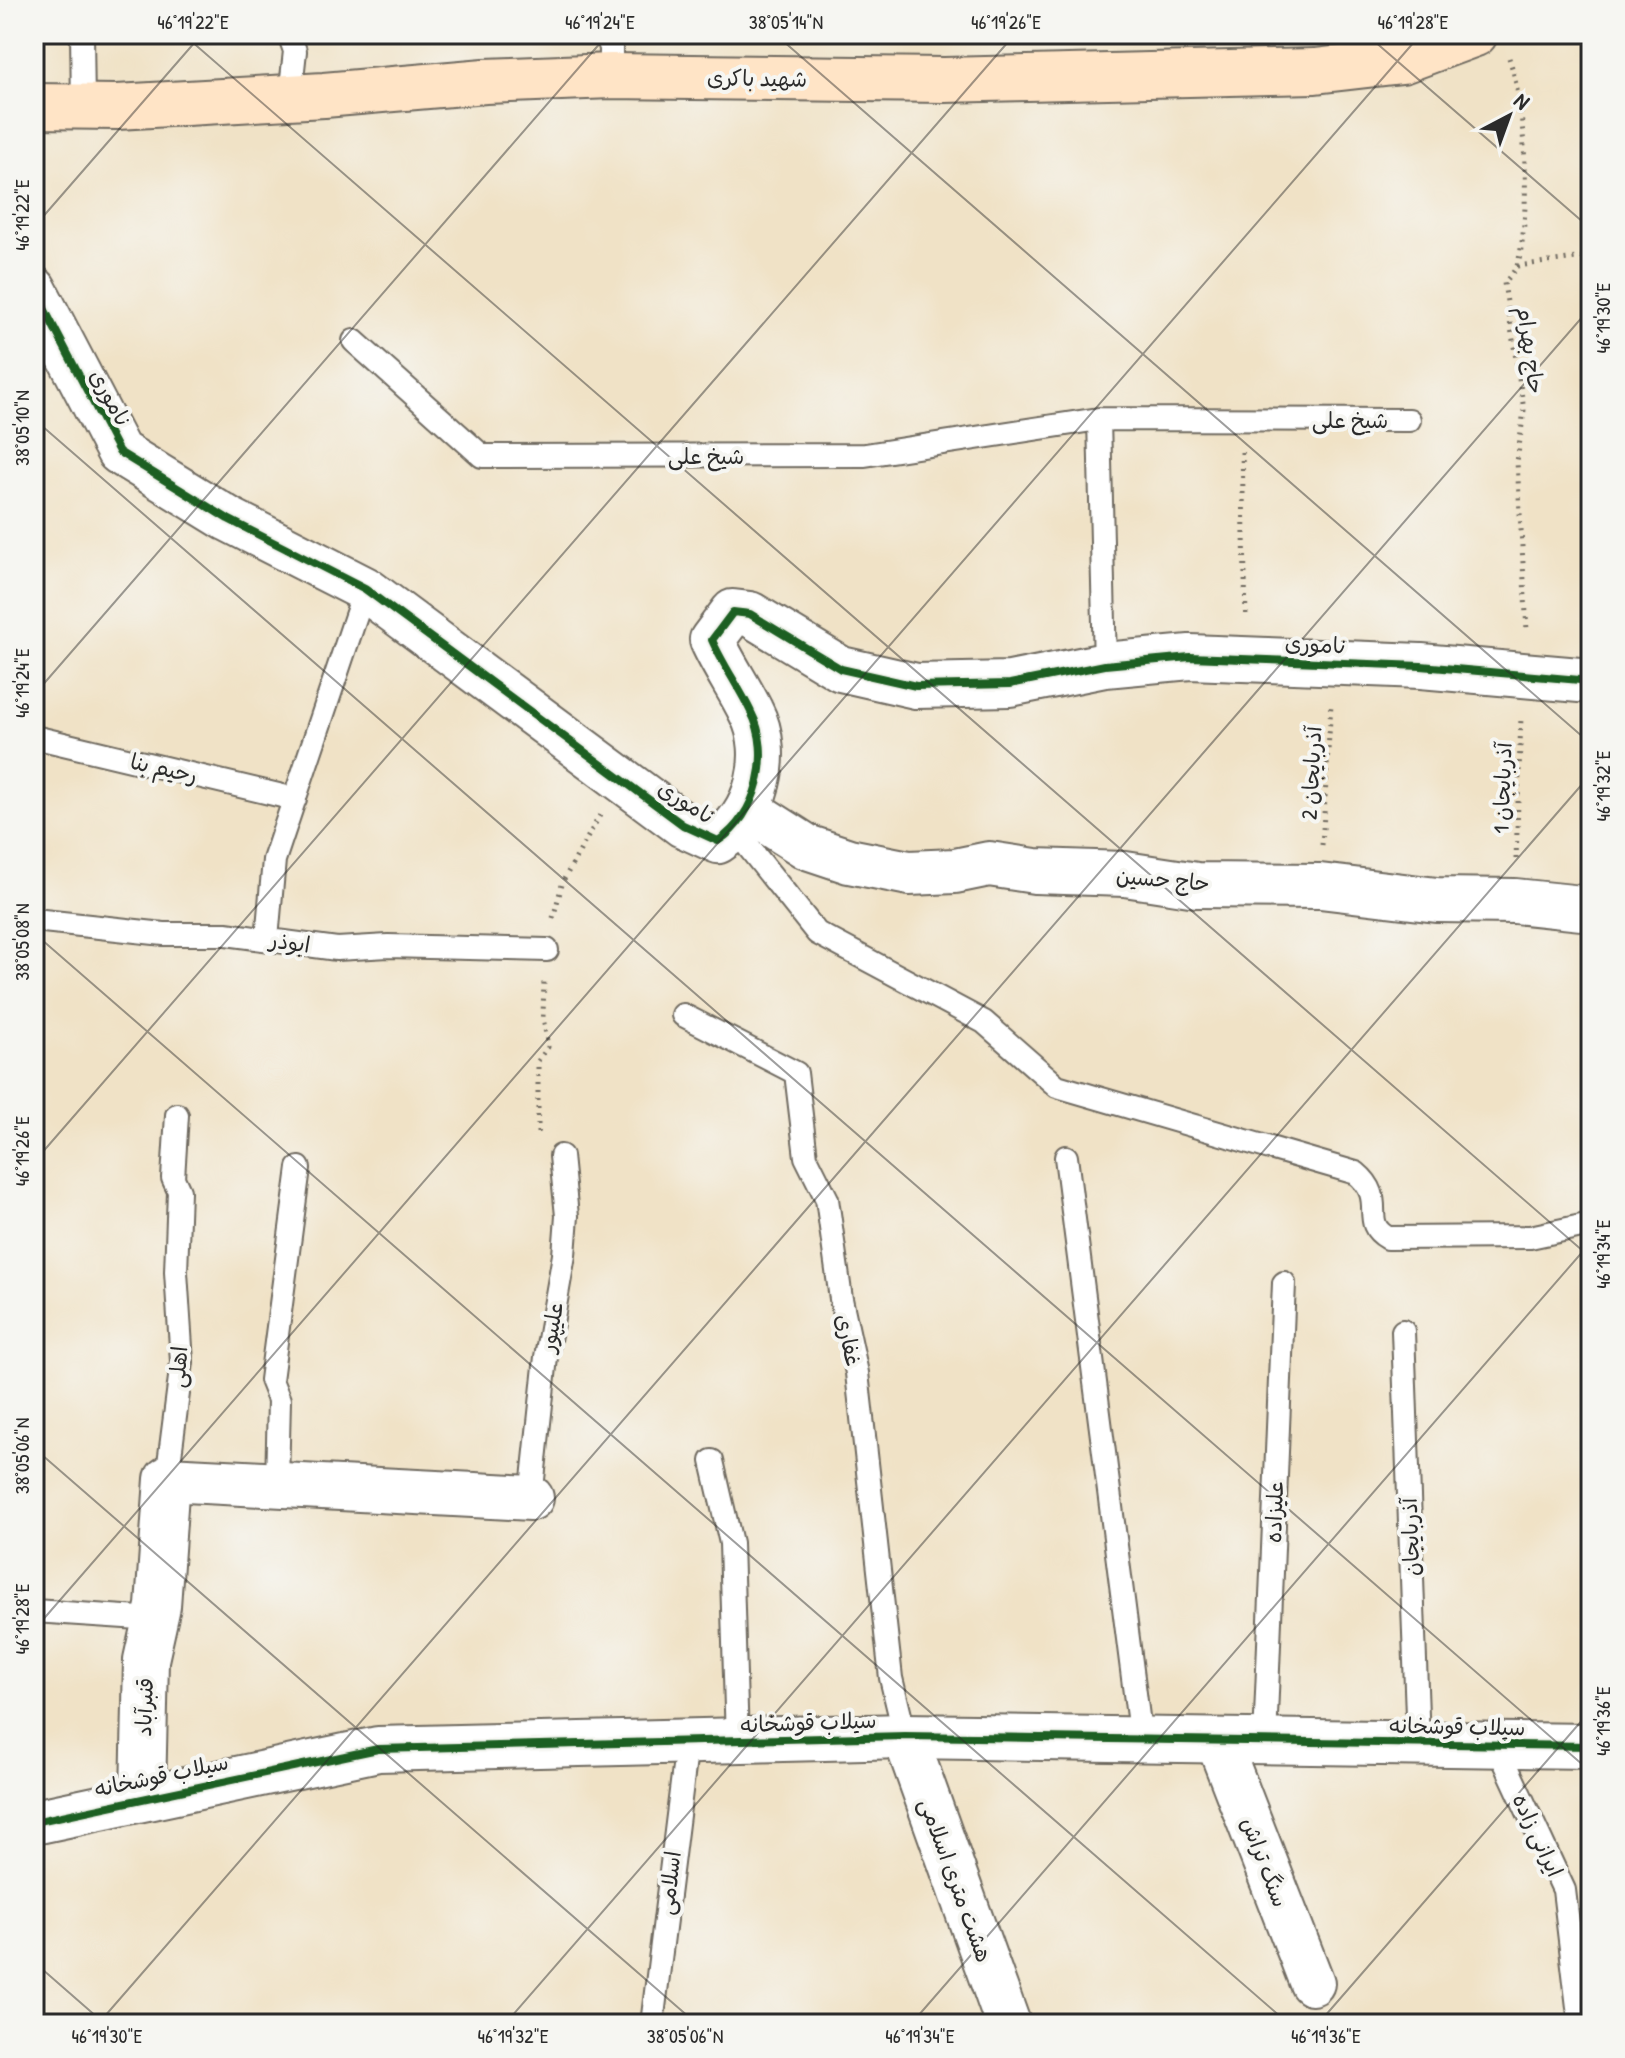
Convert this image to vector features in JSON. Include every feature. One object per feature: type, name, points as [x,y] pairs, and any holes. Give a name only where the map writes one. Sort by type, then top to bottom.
[{"type":"main road","name":"شهید باکری","points":[[34,106],[290,97],[485,81],[608,55],[944,80],[1315,71],[1402,61],[1481,40]]},
{"type":"street","name":"ناموری","points":[[34,289],[119,452],[228,519],[365,589],[683,825],[718,841],[742,820],[758,784],[759,764],[753,715],[712,640],[733,612],[750,614],[841,669],[916,686],[1010,684],[1105,665],[1190,657],[1421,666],[1591,681]]},
{"type":"street","name":"حاج حسین","points":[[742,820],[849,861],[909,873],[989,864],[1035,871],[1125,874],[1197,885],[1320,886],[1437,900],[1515,901],[1591,909]]},
{"type":"street","points":[[167,1479],[531,1498]]},
{"type":"street","name":"اهلی","points":[[155,1619],[167,1479]]},
{"type":"street","name":"قنبرآباد","points":[[143,1796],[146,1660],[155,1619]]},
{"type":"street","name":"سیلاب قوشخانه","points":[[34,1822],[143,1796],[378,1749],[905,1736],[1591,1746]]},
{"type":"street","name":"هشت متری اسلامی","points":[[905,1736],[1008,2024]]},
{"type":"street","name":"سنگ تراش","points":[[1218,1741],[1312,1983]]},
{"type":"lane","points":[[82,34],[83,106]]},
{"type":"lane","points":[[289,34],[295,51],[290,97]]},
{"type":"lane","name":"شیخ علی","points":[[354,341],[482,456],[865,455],[1099,419],[1409,420]]},
{"type":"lane","points":[[1099,419],[1105,665]]},
{"type":"lane","points":[[267,939],[274,860],[365,589]]},
{"type":"lane","name":"رحیم بنا","points":[[34,737],[295,799]]},
{"type":"lane","name":"ناموری","points":[[742,820],[817,933],[984,1022],[1057,1086],[1356,1173],[1370,1184],[1375,1203],[1372,1222],[1376,1232],[1388,1238],[1530,1237],[1591,1224]]},
{"type":"lane","name":"ابوذر","points":[[34,920],[164,934],[267,939],[337,949],[388,946],[547,950]]},
{"type":"lane","name":"غفاری","points":[[683,1015],[796,1073],[806,1157],[827,1199],[841,1299],[857,1373],[891,1678],[905,1736]]},
{"type":"lane","name":"اهلی","points":[[167,1479],[182,1362],[176,1272],[179,1191],[173,1178],[177,1115]]},
{"type":"lane","name":"علیپور","points":[[531,1498],[546,1357],[564,1255],[567,1216],[561,1156]]},
{"type":"lane","points":[[1066,1157],[1141,1740]]},
{"type":"lane","points":[[277,1484],[279,1400],[271,1380],[299,1168]]},
{"type":"lane","name":"علیزاده","points":[[1265,1741],[1284,1283]]},
{"type":"lane","name":"آذربایجان","points":[[1403,1331],[1418,1743]]},
{"type":"lane","points":[[712,1461],[731,1543],[737,1742]]},
{"type":"lane","points":[[34,1611],[155,1619]]},
{"type":"lane","name":"اسلامی","points":[[652,2024],[687,1743]]},
{"type":"lane","name":"ایرانی زاده","points":[[1497,1745],[1564,1890],[1580,2024]]},
{"type":"path","points":[[1517,266],[1591,256]]},
{"type":"path","points":[[1242,420],[1247,659]]},
{"type":"cycle path","points":[[34,289],[119,452],[228,519],[365,589],[683,825],[718,841],[743,816],[761,765],[761,746],[751,712],[712,640],[733,612],[750,614],[841,669],[916,686],[1010,684],[1105,665],[1190,657],[1421,666],[1591,681]]},
{"type":"cycle path","points":[[34,1822],[378,1749],[905,1736],[1591,1746]]}]
